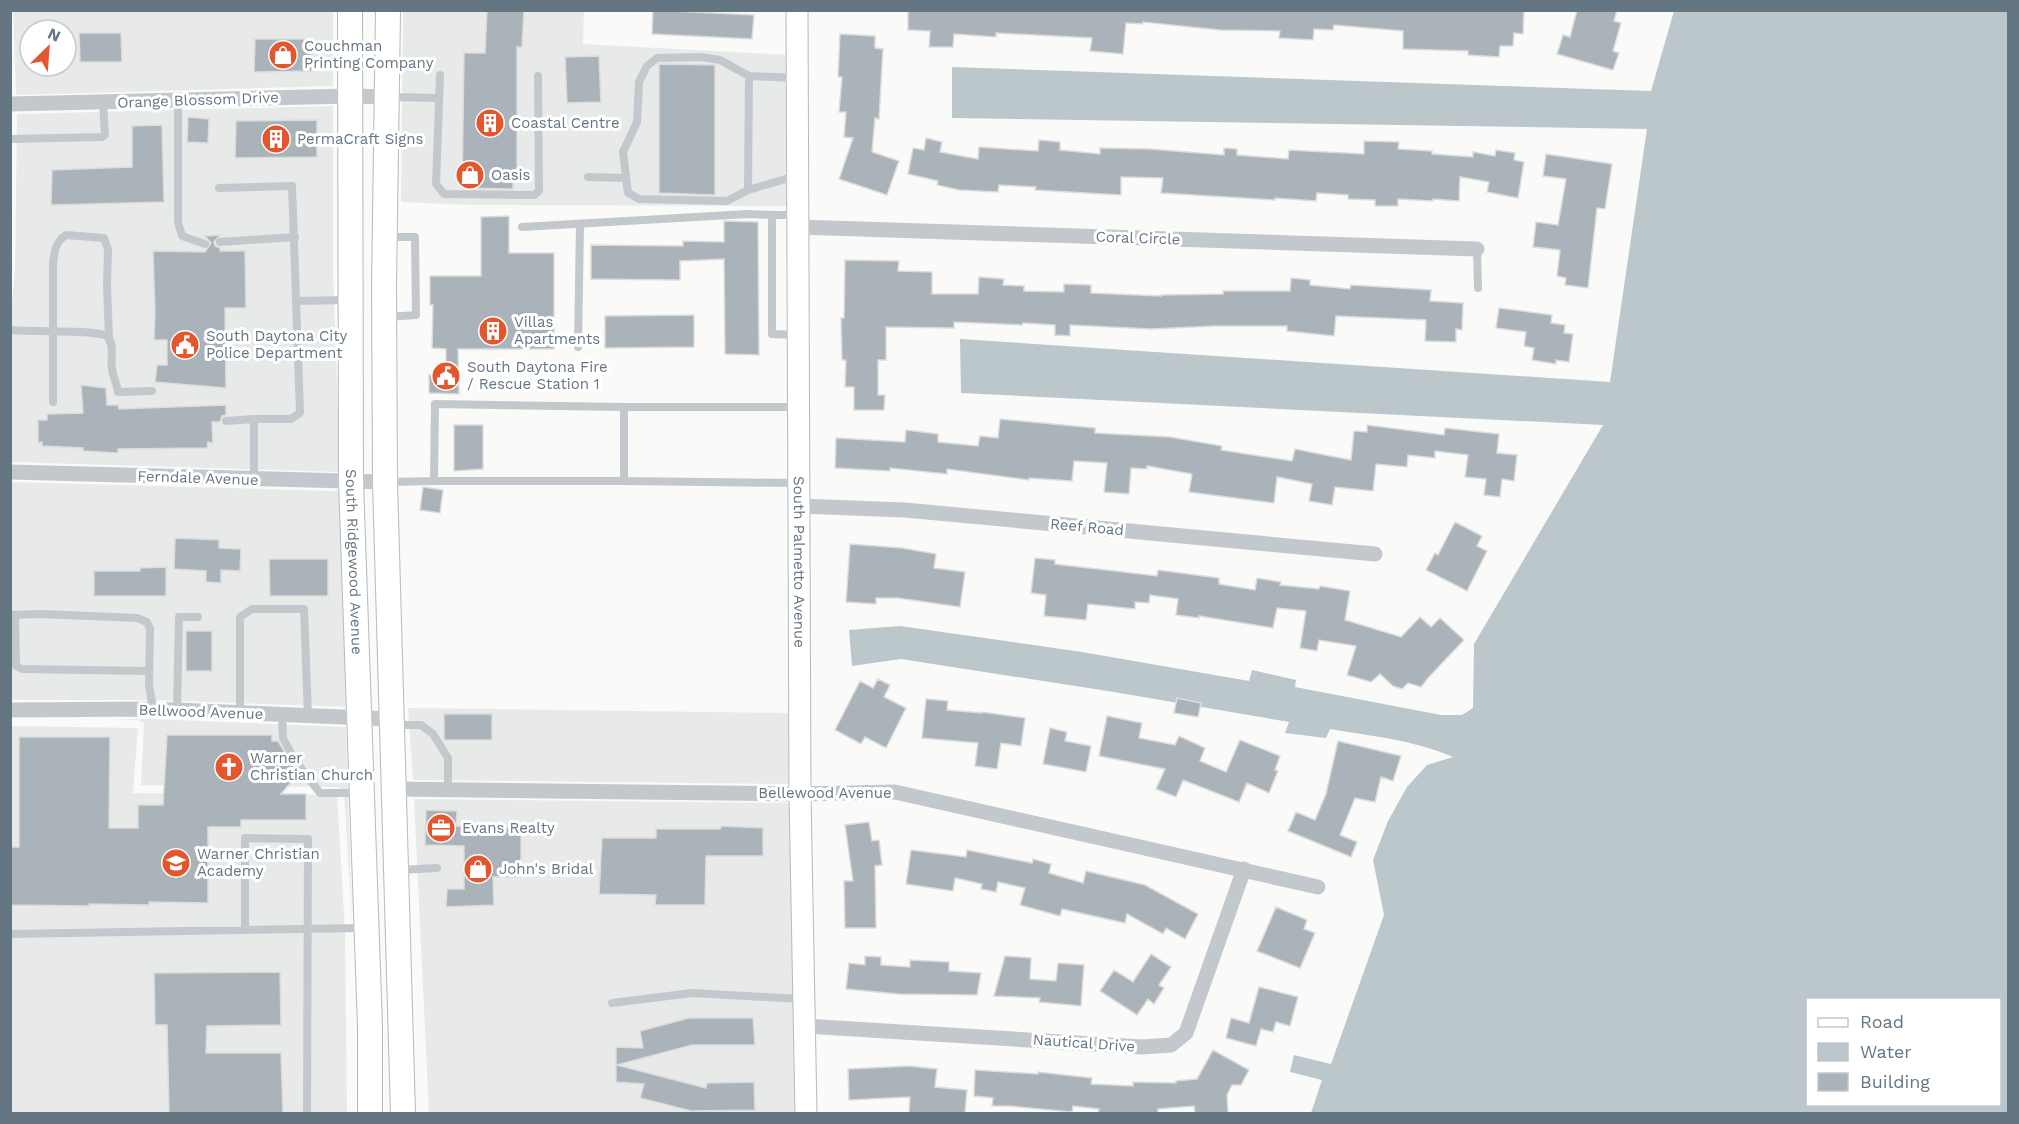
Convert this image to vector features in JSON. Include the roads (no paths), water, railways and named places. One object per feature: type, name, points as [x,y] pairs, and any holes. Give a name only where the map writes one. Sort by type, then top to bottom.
[{"type":"main road","name":"South Ridgewood Avenue","points":[[350,10],[351,482],[362,793],[382,927],[403,1113]]},
{"type":"main road","name":"South Ridgewood Avenue","points":[[370,1113],[382,927],[396,870],[385,482],[384,237],[388,10]]},
{"type":"street","name":"South Palmetto Avenue","points":[[796,10],[800,794],[806,1113]]},
{"type":"street","name":"Orange Blossom Drive","points":[[10,104],[386,97]]},
{"type":"street","name":"Coral Circle","points":[[798,221],[1477,249]]},
{"type":"street","name":"Ferndale Avenue","points":[[10,472],[385,482]]},
{"type":"street","name":"Reef Road","points":[[799,506],[905,510],[1375,554]]},
{"type":"street","name":"Bellwood Avenue","points":[[10,710],[153,709],[359,718],[391,722]]},
{"type":"street","name":"Bellewood Avenue","points":[[393,789],[800,794],[895,792],[1318,886]]},
{"type":"street","name":"Nautical Drive","points":[[805,1026],[1142,1047],[1171,1045],[1186,1033],[1244,869]]},
{"type":"lane","points":[[797,78],[749,76],[720,60],[701,57],[657,58],[647,66],[639,82],[637,122],[623,152],[628,193],[639,199],[727,201],[748,190],[798,176]]},
{"type":"lane","points":[[440,75],[436,184],[444,194],[534,195],[539,190],[538,76]]},
{"type":"lane","points":[[748,190],[749,76]]},
{"type":"lane","points":[[386,97],[439,98]]},
{"type":"lane","points":[[178,100],[178,222],[182,237],[205,244]]},
{"type":"lane","points":[[10,139],[102,137],[105,135],[103,102]]},
{"type":"lane","points":[[588,177],[626,178]]},
{"type":"lane","points":[[219,188],[292,186],[298,301],[300,413],[291,419],[226,421]]},
{"type":"lane","points":[[522,227],[748,214],[772,215],[798,221]]},
{"type":"lane","points":[[772,215],[772,334],[798,335]]},
{"type":"lane","points":[[578,347],[580,224]]},
{"type":"lane","points":[[52,402],[54,249],[66,235],[104,238],[108,249],[109,340],[112,370],[117,381],[118,392],[152,391]]},
{"type":"lane","points":[[220,242],[295,237]]},
{"type":"lane","points":[[1477,249],[1478,288]]},
{"type":"lane","points":[[298,301],[350,300]]},
{"type":"lane","points":[[10,330],[100,333],[109,340]]},
{"type":"lane","points":[[434,481],[435,404],[799,407]]},
{"type":"lane","points":[[624,407],[624,481]]},
{"type":"lane","points":[[254,419],[254,479]]},
{"type":"lane","points":[[385,482],[799,483]]},
{"type":"lane","points":[[240,713],[240,616],[252,609],[304,609],[308,716]]},
{"type":"lane","points":[[148,671],[22,669],[16,666],[13,615],[137,618],[147,622],[150,629],[148,671],[153,709]]},
{"type":"lane","points":[[177,710],[179,617],[198,617]]},
{"type":"lane","points":[[282,715],[283,738],[294,759],[320,793],[362,793]]},
{"type":"lane","points":[[391,722],[421,725],[433,734],[448,758],[448,790]]},
{"type":"lane","points":[[245,930],[245,838],[308,839],[307,1113]]},
{"type":"lane","points":[[396,870],[437,868]]},
{"type":"lane","points":[[10,934],[382,927]]},
{"type":"lane","points":[[612,1003],[692,993],[804,999]]},
{"type":"water","points":[[1674,11],[2008,11],[2008,1113],[1311,1113],[1322,1080],[1290,1072],[1294,1055],[1331,1064],[1384,915],[1373,860],[1388,821],[1407,787],[1427,765],[1453,757],[1423,746],[1377,736],[1330,729],[1326,738],[1285,733],[1289,722],[901,659],[852,666],[849,630],[900,626],[1082,652],[1249,681],[1252,670],[1296,680],[1295,687],[1441,715],[1462,715],[1473,708],[1474,644],[1603,425],[961,393],[960,339],[1610,382],[1647,129],[952,118],[952,67],[1651,91]]},
{"type":"place","name":"Couchman Printing Company","points":[[283,55]]},
{"type":"place","name":"Coastal Centre","points":[[490,123]]},
{"type":"place","name":"PermaCraft Signs","points":[[276,139]]},
{"type":"place","name":"Oasis","points":[[470,175]]},
{"type":"place","name":"Villas Apartments","points":[[493,331]]},
{"type":"place","name":"South Daytona City Police Department","points":[[185,345]]},
{"type":"place","name":"South Daytona Fire / Rescue Station 1","points":[[446,376]]},
{"type":"place","name":"Warner Christian Church","points":[[229,767]]},
{"type":"place","name":"Evans Realty","points":[[441,828]]},
{"type":"place","name":"Warner Christian Academy","points":[[176,863]]},
{"type":"place","name":"John's Bridal","points":[[478,869]]}]
